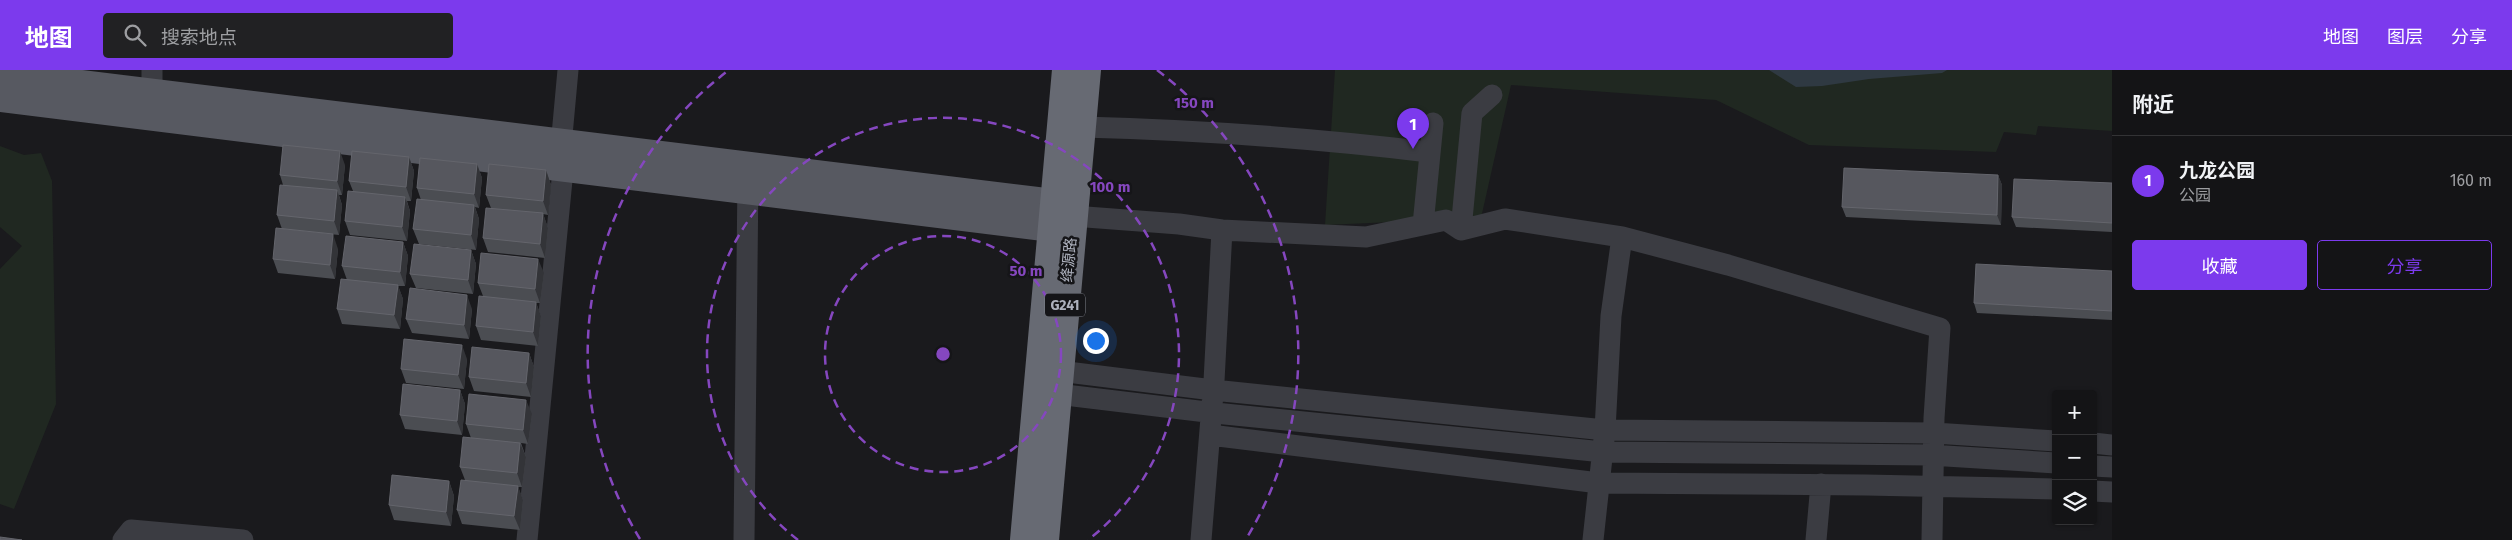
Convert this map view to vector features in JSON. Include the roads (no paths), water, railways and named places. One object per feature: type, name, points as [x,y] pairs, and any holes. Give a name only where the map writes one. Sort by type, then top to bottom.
[{"type":"highway","name":"绛源路","points":[[1045,540],[1058,382],[1059,216],[1066,70]]},
{"type":"highway","name":"绛源路","points":[[1024,540],[1059,216],[1082,127],[1087,70]]},
{"type":"main road","points":[[0,74],[152,101],[560,167],[748,178],[1059,216]]},
{"type":"main road","points":[[0,98],[152,101]]},
{"type":"street","points":[[527,540],[568,70]]},
{"type":"street","points":[[1461,230],[1472,113],[1492,95]]},
{"type":"street","points":[[1423,225],[1433,123]]},
{"type":"street","points":[[1082,127],[1232,133],[1331,140],[1429,152]]},
{"type":"street","points":[[744,540],[748,178]]},
{"type":"street","points":[[1059,216],[1179,224],[1222,230],[1366,237],[1446,220],[1461,230],[1505,219],[1622,237],[1728,265],[1940,328],[1933,455],[1932,540]]},
{"type":"street","points":[[1201,540],[1212,412],[1222,230]]},
{"type":"street","points":[[1594,540],[1605,430],[1611,316],[1622,237]]},
{"type":"street","points":[[1058,382],[1213,390],[1605,430],[1934,433],[2052,441]]},
{"type":"street","points":[[1058,382],[1212,412],[1602,452],[1933,455],[2052,463]]},
{"type":"street","points":[[1210,435],[1599,483],[1821,484],[1933,488],[2052,489]]},
{"type":"street","points":[[2097,443],[2112,444]]},
{"type":"street","points":[[2097,466],[2112,467]]},
{"type":"street","points":[[1816,540],[1821,484]]},
{"type":"street","points":[[2097,491],[2112,492]]},
{"type":"street","points":[[123,540],[131,530],[244,540]]},
{"type":"place","name":"九龙公园","points":[[1413,149]]}]
